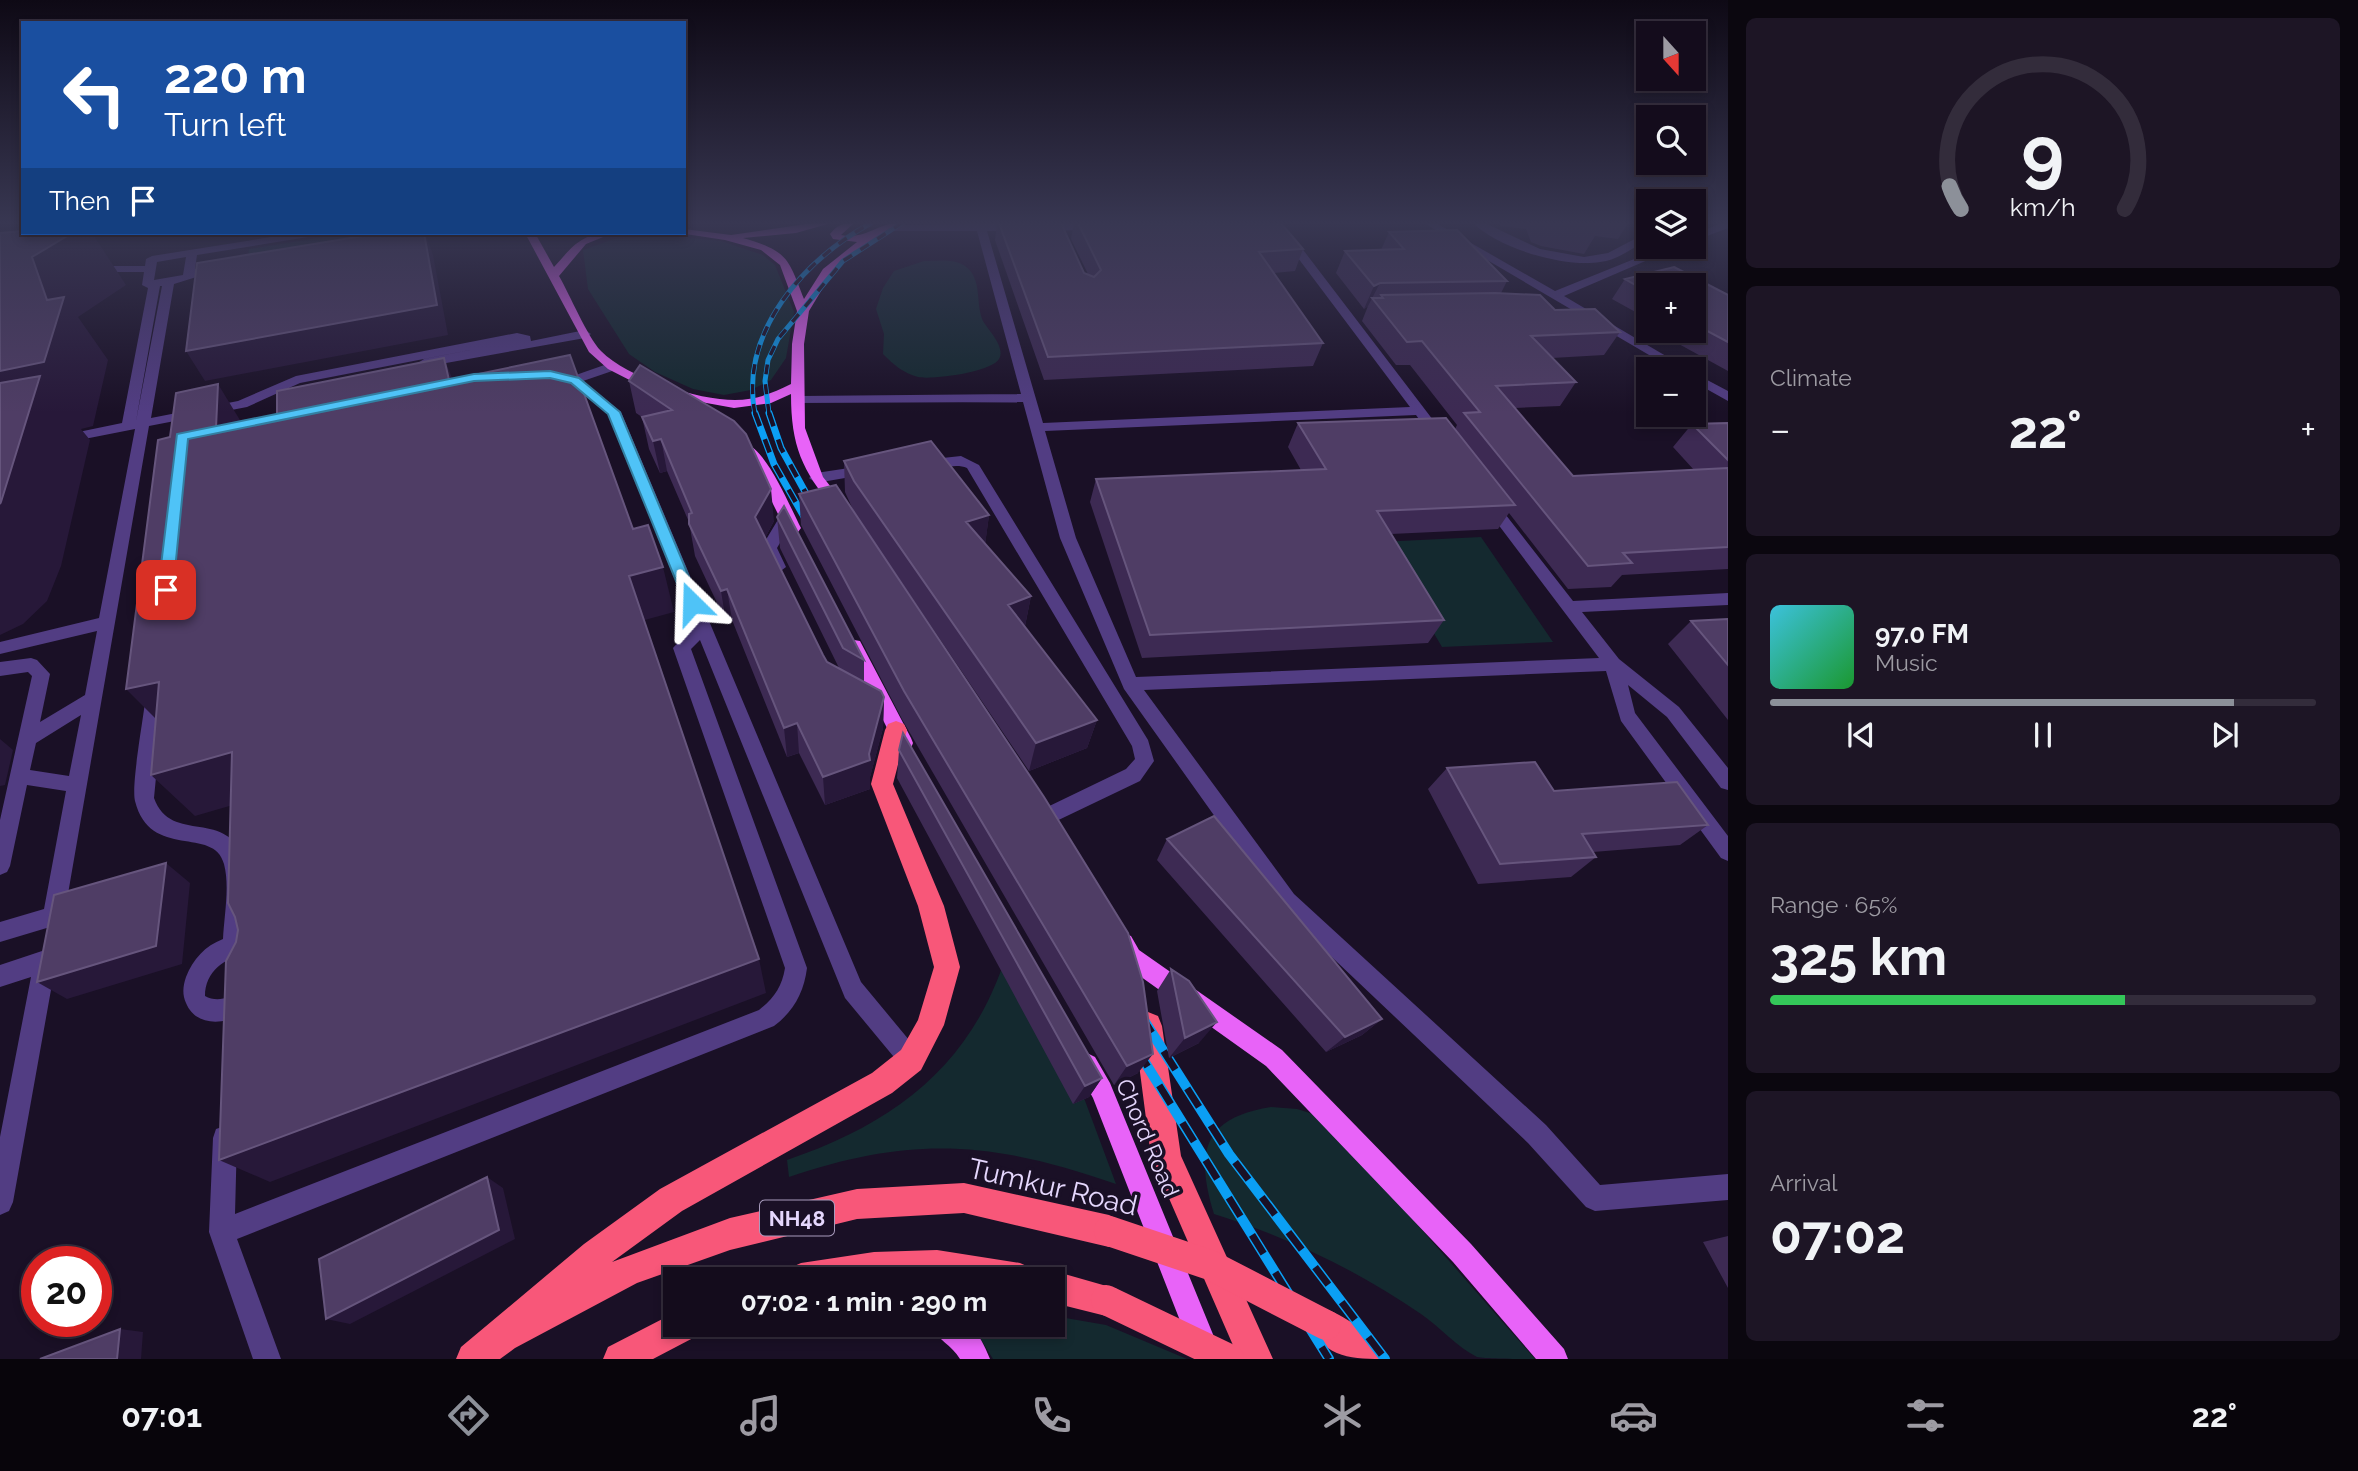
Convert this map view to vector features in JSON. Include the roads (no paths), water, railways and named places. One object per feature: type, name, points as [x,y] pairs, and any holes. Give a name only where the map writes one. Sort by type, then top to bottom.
[{"type":"highway","points":[[503,1336],[595,1255],[671,1200],[882,1083],[911,1060],[930,1025],[947,967],[930,906],[882,784],[893,723]]},
{"type":"highway","points":[[1124,945],[1145,1004],[1166,1157],[1256,1359]]},
{"type":"highway","name":"Tumkur Road","points":[[473,1359],[503,1336],[629,1270],[730,1234],[857,1204],[964,1198],[1109,1231],[1210,1265],[1326,1325],[1370,1359]]},
{"type":"highway","points":[[906,1267],[943,1267]]},
{"type":"highway","points":[[1065,1290],[1105,1300],[1229,1359]]},
{"type":"highway","points":[[620,1359],[663,1336]]},
{"type":"main road","points":[[559,286],[595,352],[613,366],[688,401],[710,416]]},
{"type":"main road","points":[[793,286],[803,311]]},
{"type":"main road","points":[[818,286],[803,311],[798,344],[798,428],[816,478],[853,525]]},
{"type":"main road","points":[[662,391],[734,404],[800,392]]},
{"type":"main road","points":[[732,431],[761,466],[799,539]]},
{"type":"main road","points":[[847,633],[917,766]]},
{"type":"main road","points":[[1124,945],[1274,1058],[1462,1254],[1554,1359]]},
{"type":"main road","name":"Chord Road","points":[[1074,1043],[1102,1091],[1209,1359]]},
{"type":"main road","points":[[961,1337],[976,1359]]},
{"type":"street","points":[[128,426],[155,286]]},
{"type":"street","points":[[0,1202],[168,286]]},
{"type":"street","points":[[997,286],[1068,537],[1130,684],[1287,901],[1537,1134],[1595,1198],[1728,1187]]},
{"type":"street","points":[[1325,286],[1444,443]]},
{"type":"street","points":[[1541,286],[1661,357]]},
{"type":"street","points":[[1556,295],[1581,286]]},
{"type":"street","points":[[1561,314],[1593,317]]},
{"type":"street","points":[[52,441],[242,404],[296,380],[517,337],[526,339],[520,344],[359,378],[585,334]]},
{"type":"street","points":[[575,380],[613,366]]},
{"type":"street","points":[[550,375],[575,380],[614,412],[853,990],[911,1060]]},
{"type":"street","points":[[1706,384],[1728,397]]},
{"type":"street","points":[[800,392],[1027,398]]},
{"type":"street","points":[[1035,427],[1419,411]]},
{"type":"street","points":[[911,466],[961,460],[972,465],[1141,746],[1145,761],[1133,775],[1046,817]]},
{"type":"street","points":[[816,478],[886,468]]},
{"type":"street","points":[[1485,498],[1613,664],[1673,712],[1728,782]]},
{"type":"street","points":[[787,517],[769,548],[787,586]]},
{"type":"street","points":[[1569,607],[1728,599]]},
{"type":"street","points":[[0,648],[108,622]]},
{"type":"street","points":[[222,1232],[765,1018],[786,1000],[792,989],[796,968],[682,648],[702,626]]},
{"type":"street","points":[[0,669],[31,664],[41,674],[0,866]]},
{"type":"street","points":[[1130,684],[1613,664]]},
{"type":"street","points":[[1613,664],[1627,716],[1728,852]]},
{"type":"street","points":[[156,678],[144,798],[146,810],[151,820],[160,827],[212,837],[228,848],[235,866],[233,945]]},
{"type":"street","points":[[28,738],[93,698]]},
{"type":"street","points":[[868,703],[893,723]]},
{"type":"street","points":[[20,776],[78,785]]},
{"type":"street","points":[[0,932],[53,916]]},
{"type":"street","points":[[248,943],[260,946],[267,954],[267,976],[260,988],[248,999],[229,1009],[205,1009],[196,1002],[193,990],[196,977],[205,963],[233,945],[248,943]]},
{"type":"street","points":[[0,976],[45,962]]},
{"type":"street","points":[[228,1037],[229,1009]]},
{"type":"street","points":[[226,1120],[222,1232],[267,1359]]},
{"type":"railway","points":[[755,414],[753,384],[757,355],[767,327],[794,286]]},
{"type":"railway","points":[[769,414],[765,381],[768,360],[778,339],[822,286]]},
{"type":"railway","points":[[755,413],[774,464],[811,529]]},
{"type":"railway","points":[[769,413],[781,448],[814,508]]},
{"type":"railway","points":[[1140,1014],[1229,1154],[1385,1359]]},
{"type":"railway","points":[[1136,1048],[1329,1359]]}]
